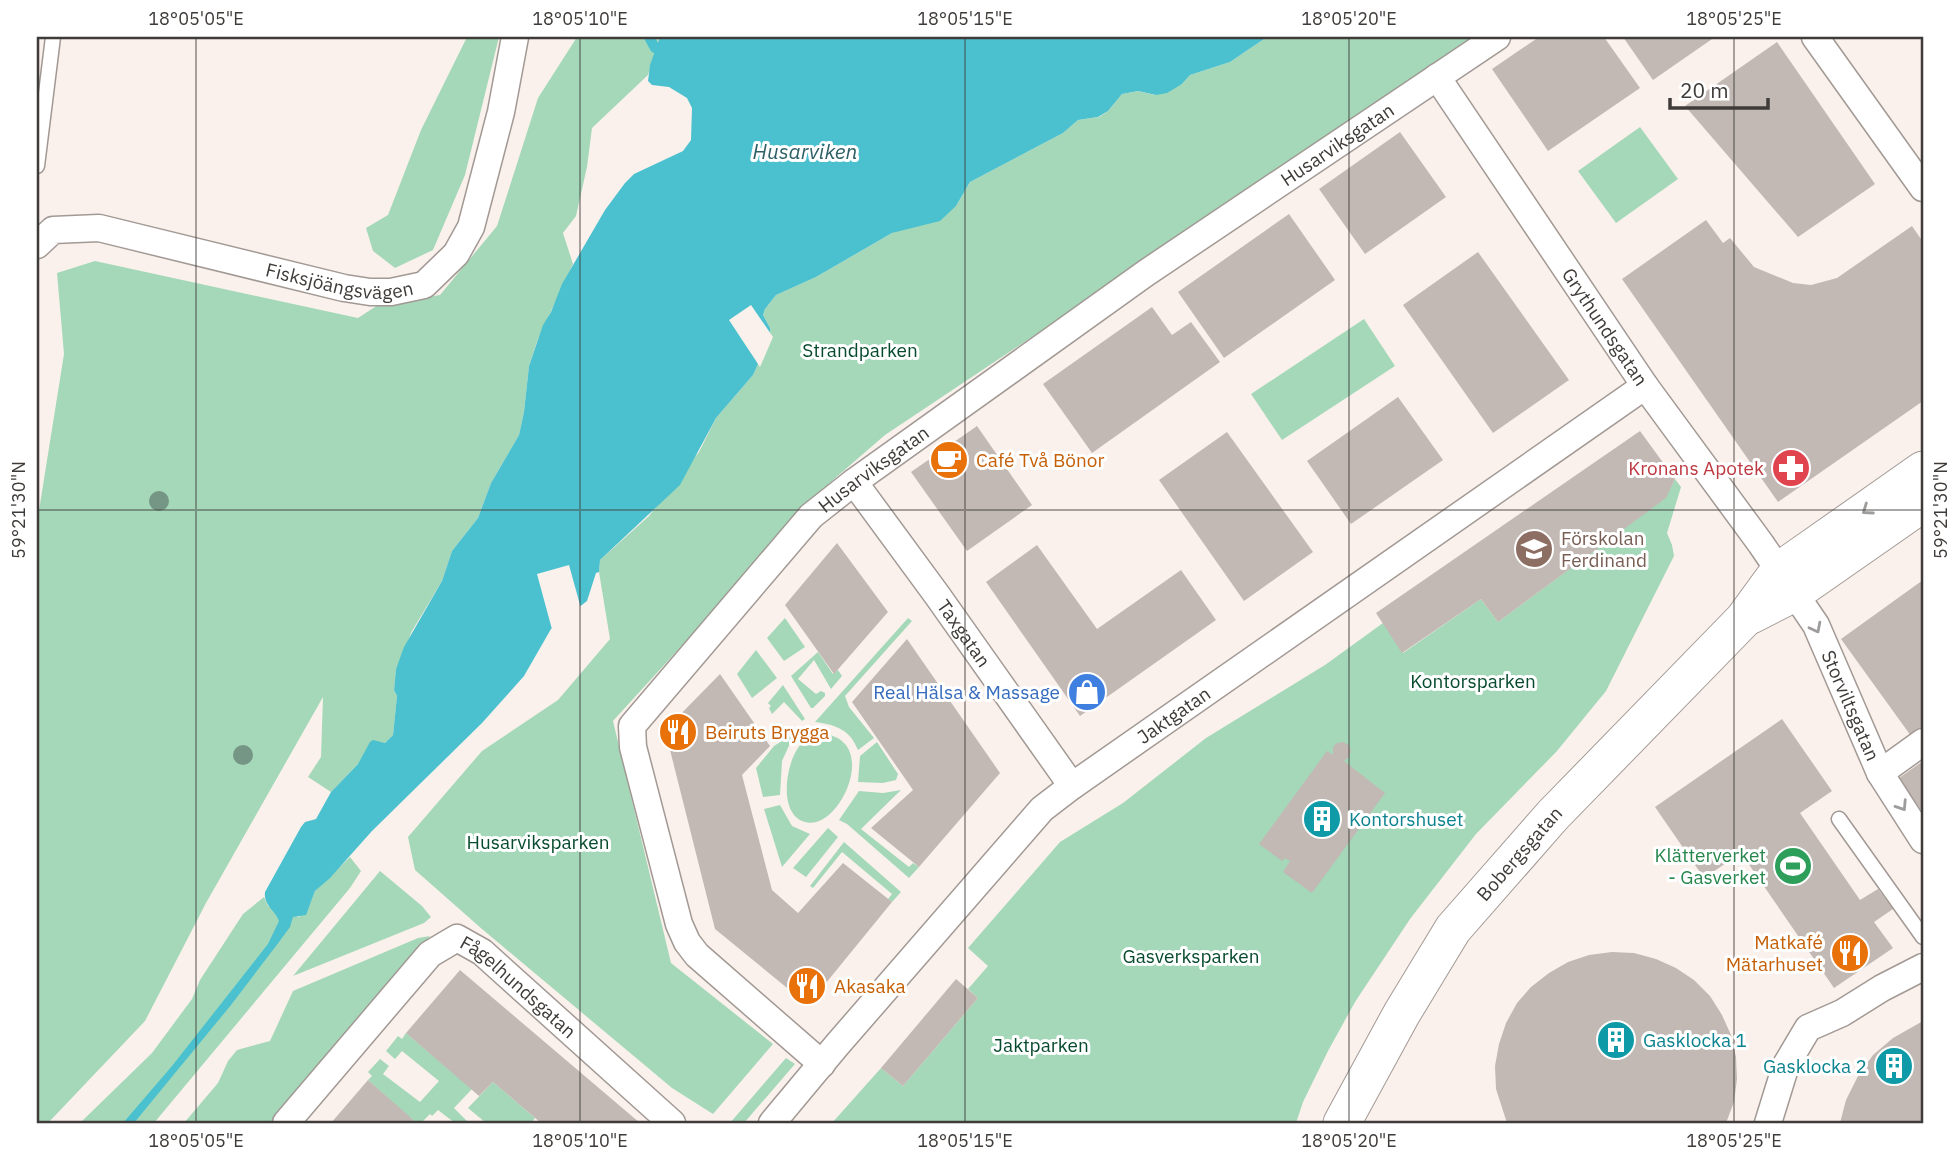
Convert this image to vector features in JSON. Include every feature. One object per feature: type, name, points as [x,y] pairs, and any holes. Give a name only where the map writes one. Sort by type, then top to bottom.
[{"type":"street","name":"Fisksjöängsvägen","points":[[37,245],[53,230],[99,228],[344,288],[381,292],[424,285],[456,254],[471,227],[501,112],[515,37]]},
{"type":"street","name":"Husarviksgatan","points":[[822,1064],[697,955],[687,942],[679,924],[631,738],[632,726],[811,516],[854,482],[1146,273],[1497,37]]},
{"type":"street","points":[[1815,37],[1923,188]]},
{"type":"street","name":"Grythundsgatan","points":[[1437,77],[1645,386],[1786,582]]},
{"type":"street","name":"Jaktgatan","points":[[772,1123],[1042,809],[1645,386]]},
{"type":"street","name":"Bobergsgatan","points":[[1342,1123],[1402,1013],[1453,929],[1553,815],[1744,619],[1923,470]]},
{"type":"street","name":"Taxgatan","points":[[854,482],[1072,786]]},
{"type":"street","name":"Bobergsgatan","points":[[1786,582],[1923,503]]},
{"type":"street","name":"Storviltsgatan","points":[[1786,582],[1816,625],[1880,773],[1923,840]]},
{"type":"street","points":[[1880,773],[1923,742]]},
{"type":"street","name":"Fågelhundsgatan","points":[[286,1123],[430,954],[457,939],[482,952],[672,1123]]},
{"type":"street","points":[[1768,1123],[1786,1065],[1808,1028],[1842,1013],[1923,967]]},
{"type":"lane","points":[[37,166],[53,37]]},
{"type":"lane","points":[[1839,819],[1923,937]]},
{"type":"green space","points":[[467,37],[499,37],[465,175],[433,250],[395,268],[373,251],[366,228],[388,215],[421,130]]},
{"type":"green space","points":[[577,37],[744,37],[659,39],[648,75],[592,128],[576,216],[563,233],[573,264],[538,339],[529,366],[519,435],[491,483],[478,518],[452,551],[442,581],[412,631],[396,669],[394,690],[397,696],[393,735],[385,743],[378,742],[369,748],[358,764],[331,792],[308,777],[321,757],[323,697],[206,903],[145,1021],[48,1123],[37,1123],[37,523],[64,354],[57,273],[95,261],[358,318],[378,305],[440,295],[497,226],[538,98]]},
{"type":"green space","name":"Strandparken","points":[[1267,37],[1482,37],[885,435],[833,480],[613,721],[671,963],[773,1044],[713,1114],[672,1088],[415,870],[408,837],[482,751],[558,700],[610,639],[599,572],[600,560],[649,516],[699,452],[716,418],[753,375],[770,328],[763,315],[776,295],[816,277],[892,233],[956,206],[970,182],[1063,133],[1078,120],[1099,117],[1108,111],[1122,94],[1138,91],[1155,95],[1182,84],[1190,75],[1230,62]]},
{"type":"green space","points":[[1640,127],[1678,179],[1616,223],[1578,171]]},
{"type":"green space","points":[[1364,319],[1395,366],[1282,440],[1251,394]]},
{"type":"green space","name":"Gasverksparken","points":[[1675,479],[1681,487],[1667,533],[1674,556],[1606,691],[1557,751],[1476,834],[1410,919],[1355,1002],[1303,1102],[1296,1123],[832,1123],[881,1068],[903,1086],[978,998],[968,989],[988,966],[968,948],[1060,842],[1123,803],[1206,738],[1325,665],[1383,623],[1403,653],[1481,599],[1498,622],[1665,498]]},
{"type":"green space","points":[[785,618],[805,647],[784,661],[767,638]]},
{"type":"green space","points":[[908,618],[912,621],[845,696],[849,707],[874,738],[858,750],[847,733],[815,722]]},
{"type":"green space","points":[[756,650],[777,678],[752,698],[737,674]]},
{"type":"green space","points":[[818,652],[833,674],[838,670],[842,676],[831,689],[814,660],[798,679],[816,694],[821,691],[825,693],[811,708],[791,676]]},
{"type":"green space","points":[[783,685],[805,719],[802,721],[784,702],[772,714],[768,703]]},
{"type":"green space","points":[[824,734],[841,740],[850,752],[852,768],[849,784],[830,813],[818,821],[805,822],[796,817],[790,808],[787,797],[789,771],[792,759],[804,741]]},
{"type":"green space","points":[[790,736],[792,739],[782,761],[780,795],[763,797],[756,768],[774,746]]},
{"type":"green space","points":[[877,742],[898,774],[896,780],[883,783],[858,782],[860,756]]},
{"type":"green space","points":[[901,790],[861,829],[909,867],[913,863],[919,867],[909,878],[839,820],[859,791],[883,793]]},
{"type":"green space","points":[[780,805],[792,826],[810,834],[782,867],[764,809]]},
{"type":"green space","points":[[828,828],[838,837],[806,877],[793,868]]},
{"type":"green space","points":[[844,842],[901,892],[892,902],[888,899],[892,894],[842,852],[813,888],[810,886]]},
{"type":"green space","points":[[350,857],[361,871],[350,888],[154,1123],[80,1123],[152,1053],[192,999],[200,980],[243,914],[264,897],[268,906],[299,917],[308,909],[315,891]]},
{"type":"green space","points":[[380,871],[422,906],[431,917],[424,923],[293,976]]},
{"type":"green space","points":[[430,936],[270,1123],[184,1123],[218,1083],[228,1061],[237,1050],[270,1041],[293,991],[418,938]]},
{"type":"green space","points":[[406,1033],[472,1089],[454,1108],[467,1121],[455,1123],[438,1110],[421,1123],[416,1123],[368,1080],[372,1076],[368,1072],[380,1059],[389,1066],[383,1074],[420,1102],[439,1081],[402,1051],[395,1059],[386,1051],[398,1036],[402,1039]]},
{"type":"green space","points":[[786,1058],[795,1064],[744,1123],[730,1123]]},
{"type":"green space","points":[[493,1082],[535,1118],[531,1123],[486,1123],[468,1108]]},
{"type":"water","name":"Husarviken","points":[[660,37],[1267,37],[1230,62],[1190,75],[1182,84],[1167,93],[1156,95],[1138,91],[1122,94],[1108,111],[1098,117],[1078,120],[1063,133],[970,182],[956,206],[940,221],[892,233],[816,277],[776,295],[763,315],[770,328],[770,336],[753,375],[716,418],[680,485],[600,560],[599,572],[596,573],[587,601],[551,629],[524,676],[482,723],[315,891],[306,915],[293,917],[290,927],[231,1005],[134,1123],[123,1123],[172,1066],[268,944],[279,921],[267,904],[265,892],[301,827],[305,822],[316,819],[331,792],[358,764],[370,742],[373,740],[385,743],[393,735],[397,696],[394,690],[396,669],[404,647],[442,581],[452,551],[478,518],[491,483],[519,435],[529,366],[543,325],[562,284],[605,210],[625,183],[634,174],[683,151],[691,140],[692,108],[687,98],[669,87],[652,85],[648,81],[650,65]]},
{"type":"pier","points":[[751,305],[773,337],[760,367],[729,320]]},
{"type":"pier","points":[[569,565],[582,612],[553,633],[537,574]]},
{"type":"building","points":[[1539,37],[1604,37],[1640,88],[1548,151],[1492,69]]},
{"type":"building","points":[[1623,37],[1715,37],[1653,80]]},
{"type":"building","points":[[1777,42],[1875,184],[1798,237],[1685,106]]},
{"type":"building","points":[[1400,132],[1446,197],[1365,254],[1319,189]]},
{"type":"building","points":[[1289,214],[1335,280],[1224,358],[1178,292]]},
{"type":"building","points":[[1706,220],[1723,243],[1730,238],[1754,267],[1793,283],[1811,285],[1837,278],[1912,226],[1923,242],[1923,401],[1778,502],[1622,279]]},
{"type":"building","points":[[1478,252],[1569,380],[1493,433],[1403,305]]},
{"type":"building","points":[[1152,307],[1172,335],[1191,322],[1220,362],[1092,453],[1043,384]]},
{"type":"building","points":[[1398,397],[1443,460],[1351,524],[1307,461]]},
{"type":"building","points":[[977,426],[1032,505],[967,551],[911,472]]},
{"type":"building","name":"Förskolan Ferdinand","points":[[1640,431],[1675,479],[1666,498],[1498,622],[1481,599],[1402,653],[1376,613]]},
{"type":"building","points":[[1227,432],[1313,552],[1244,601],[1159,480]]},
{"type":"building","points":[[837,543],[888,612],[834,674],[785,605]]},
{"type":"building","points":[[1037,545],[1097,629],[1181,570],[1216,620],[1080,716],[986,582]]},
{"type":"building","points":[[1923,580],[1923,727],[1911,736],[1841,639]]},
{"type":"building","points":[[907,639],[1000,773],[919,867],[871,828],[913,790],[852,702]]},
{"type":"building","points":[[720,674],[770,746],[742,775],[772,890],[798,913],[843,863],[892,902],[808,1005],[715,929],[665,730]]},
{"type":"building","name":"Klätterverket - Gasverket","points":[[1782,719],[1832,791],[1800,813],[1860,900],[1878,889],[1893,909],[1874,922],[1893,948],[1834,988],[1741,853],[1704,878],[1655,807]]},
{"type":"building","name":"Kontorshuset","points":[[1343,742],[1349,745],[1351,751],[1344,761],[1385,793],[1312,893],[1283,872],[1290,861],[1285,858],[1282,861],[1259,844],[1327,751],[1333,755],[1333,747]]},
{"type":"building","points":[[1923,761],[1923,813],[1899,778]]},
{"type":"building","name":"Gasklocka 1","points":[[1634,953],[1656,959],[1694,980],[1710,996],[1731,1035],[1736,1057],[1734,1102],[1726,1123],[1507,1123],[1496,1089],[1495,1066],[1506,1023],[1517,1003],[1531,987],[1568,962],[1589,955]]},
{"type":"building","points":[[460,970],[640,1123],[541,1123],[493,1082],[479,1096],[406,1033]]},
{"type":"building","points":[[956,979],[978,998],[903,1086],[881,1068]]},
{"type":"building","name":"Gasklocka 2","points":[[1923,1021],[1923,1123],[1840,1123],[1846,1100],[1873,1055],[1893,1038]]},
{"type":"building","points":[[368,1080],[409,1116],[416,1123],[331,1123]]},
{"type":"waterway","points":[[649,37],[655,48]]},
{"type":"place","name":"Café Två Bönor","points":[[949,460]]},
{"type":"place","name":"Kronans Apotek","points":[[1791,468]]},
{"type":"place","name":"Förskolan Ferdinand","points":[[1534,549]]},
{"type":"place","name":"Real Hälsa & Massage","points":[[1087,692]]},
{"type":"place","name":"Beiruts Brygga","points":[[678,732]]},
{"type":"place","name":"Kontorshuset","points":[[1322,819]]},
{"type":"place","name":"Klätterverket - Gasverket","points":[[1793,866]]},
{"type":"place","name":"Matkafé Mätarhuset","points":[[1850,953]]},
{"type":"place","name":"Akasaka","points":[[807,986]]},
{"type":"place","name":"Gasklocka 1","points":[[1616,1040]]},
{"type":"place","name":"Gasklocka 2","points":[[1894,1066]]},
{"type":"park label","name":"Kontorsparken","points":[[1473,681]]},
{"type":"park label","name":"Husarviksparken","points":[[538,842]]},
{"type":"park label","name":"Jaktparken","points":[[1041,1045]]}]
